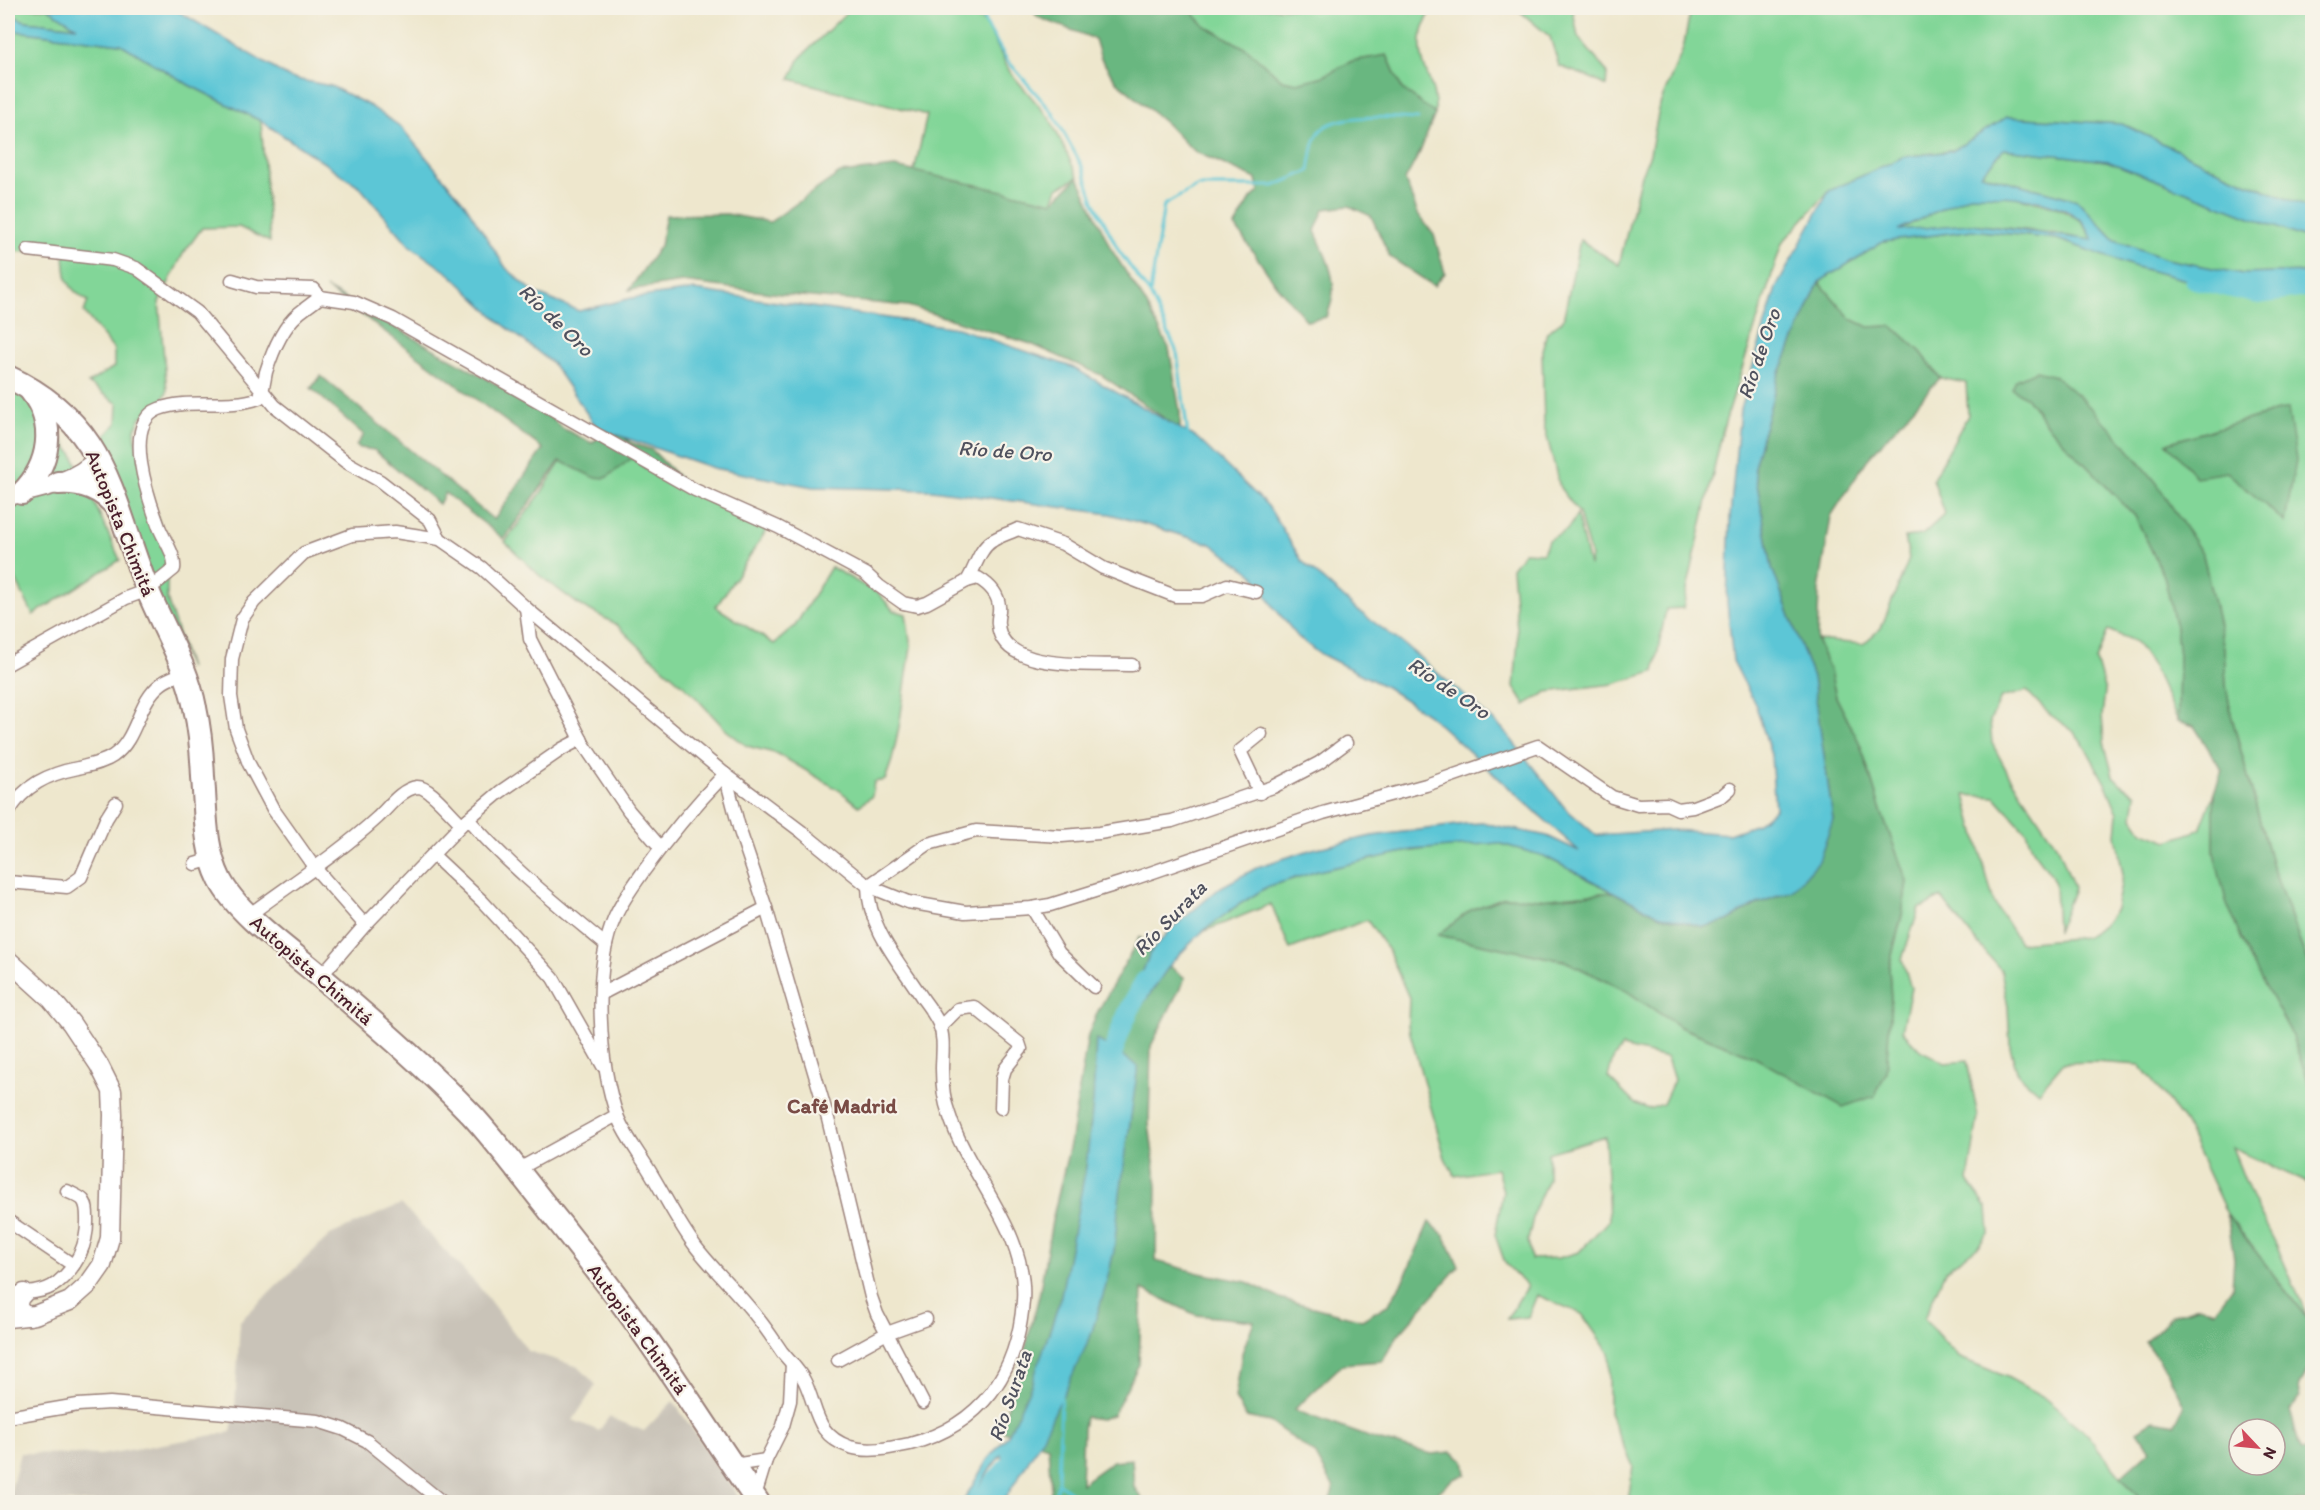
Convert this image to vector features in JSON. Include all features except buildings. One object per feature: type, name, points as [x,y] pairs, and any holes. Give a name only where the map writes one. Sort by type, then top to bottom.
[{"type":"highway","name":"Autopista Chimitá","points":[[17,381],[44,396],[63,413],[91,446],[98,458],[125,522],[148,590],[186,672],[195,706],[203,776],[206,831],[204,862],[232,898],[249,915],[321,976],[471,1114],[642,1332],[755,1501]]},
{"type":"highway","points":[[15,495],[40,470],[48,441],[43,411],[39,402],[17,381]]},
{"type":"highway","points":[[58,483],[77,483],[96,489],[116,506],[125,522]]},
{"type":"street","points":[[28,249],[113,260],[136,268],[197,312],[275,406],[346,462],[380,481],[430,520],[440,539]]},
{"type":"street","points":[[232,280],[256,287],[314,288],[320,297]]},
{"type":"street","points":[[8,664],[126,598],[148,590],[174,569],[175,561],[146,488],[139,441],[146,418],[158,409],[186,404],[249,402],[259,398],[263,391],[266,372],[286,331],[296,316],[320,297],[354,302],[393,319],[695,490],[778,527],[866,574],[903,603],[916,606],[927,603],[967,581],[978,578],[990,585],[1000,604],[998,625],[1003,641],[1022,655],[1038,661],[1057,664],[1132,664]]},
{"type":"street","points":[[15,495],[58,483],[82,472],[98,458]]},
{"type":"street","points":[[967,581],[983,549],[992,541],[1018,529],[1063,544],[1103,568],[1175,596],[1202,596],[1227,585],[1256,592]]},
{"type":"street","points":[[365,925],[314,867],[273,809],[249,764],[236,729],[231,696],[231,659],[242,619],[254,602],[304,553],[352,535],[395,532],[440,539],[483,568],[526,608],[725,774],[802,832],[868,886],[908,902],[965,912],[1050,905],[1130,880],[1323,813],[1426,785],[1536,747],[1545,750],[1612,796],[1638,804],[1667,804],[1678,809],[1693,807],[1722,796],[1730,789]]},
{"type":"street","points":[[526,608],[530,639],[581,739],[629,811],[661,848]]},
{"type":"street","points":[[8,813],[14,802],[37,781],[54,773],[94,765],[112,757],[130,736],[143,708],[162,682],[186,672]]},
{"type":"street","points":[[1260,793],[1240,751],[1261,734]]},
{"type":"street","points":[[321,976],[365,925],[465,821],[500,792],[562,748],[581,739]]},
{"type":"street","points":[[868,886],[928,844],[976,831],[1062,837],[1172,821],[1260,793],[1319,763],[1346,743]]},
{"type":"street","points":[[725,774],[685,817],[661,848],[616,915],[606,945],[601,994],[605,1069],[617,1115],[629,1142],[696,1246],[759,1319],[792,1363],[804,1381],[822,1427],[831,1437],[852,1448],[876,1449],[894,1448],[945,1431],[985,1402],[1010,1363],[1017,1345],[1023,1301],[1019,1261],[1008,1231],[962,1146],[947,1111],[942,1074],[940,1027],[876,927],[868,900],[868,886]]},
{"type":"street","points":[[725,774],[740,831],[766,908],[828,1119],[871,1295],[887,1333],[923,1403]]},
{"type":"street","points":[[249,915],[360,833],[402,794],[417,787],[426,789],[434,795],[542,892],[606,945]]},
{"type":"street","points":[[8,882],[67,887],[74,884],[81,877],[105,819],[116,803]]},
{"type":"street","points":[[433,855],[482,901],[553,978],[605,1069]]},
{"type":"street","points":[[601,994],[766,908]]},
{"type":"street","points":[[1032,908],[1059,953],[1094,987]]},
{"type":"street","points":[[8,960],[51,999],[71,1023],[99,1065],[112,1091],[111,1216],[106,1257],[91,1280],[70,1301],[48,1312],[8,1318]]},
{"type":"street","points":[[940,1027],[958,1009],[974,1007],[1020,1043],[1021,1049],[1005,1069],[1002,1079],[1001,1108]]},
{"type":"street","points":[[517,1170],[617,1115]]},
{"type":"street","points":[[29,1316],[21,1313],[16,1293],[50,1287],[57,1283],[73,1265],[86,1242],[86,1206],[82,1199],[67,1191]]},
{"type":"street","points":[[8,1221],[73,1265]]},
{"type":"street","points":[[838,1360],[887,1333],[927,1319]]},
{"type":"street","points":[[755,1501],[766,1460],[783,1426],[790,1401],[792,1363]]},
{"type":"street","points":[[8,1417],[78,1405],[110,1403],[318,1421],[343,1429],[366,1441],[442,1503]]},
{"type":"street","points":[[733,1465],[766,1460]]},
{"type":"shaded area","points":[[401,1204],[480,1288],[528,1351],[579,1367],[596,1385],[573,1420],[599,1431],[609,1417],[644,1431],[673,1401],[742,1502],[8,1502],[20,1453],[101,1455],[231,1432],[235,1409],[240,1321],[330,1235]]},
{"type":"green space","points":[[8,8],[47,8],[79,27],[25,21],[8,14]]},
{"type":"green space","points":[[851,8],[961,8],[985,22],[1010,72],[1050,119],[1078,177],[1058,188],[1053,202],[914,172],[927,115],[790,79],[800,58]]},
{"type":"green space","points":[[1032,8],[1188,8],[1205,26],[1247,49],[1282,80],[1297,83],[1324,76],[1352,61],[1387,55],[1402,89],[1435,114],[1420,152],[1405,180],[1418,214],[1434,235],[1445,273],[1434,286],[1390,257],[1371,216],[1349,206],[1324,209],[1315,231],[1331,273],[1333,294],[1326,317],[1307,321],[1276,285],[1235,226],[1251,199],[1259,191],[1256,179],[1196,152],[1116,81],[1101,59],[1095,39],[1037,17]]},
{"type":"green space","points":[[1188,8],[1432,8],[1423,31],[1421,49],[1422,59],[1434,94],[1435,114],[1402,89],[1387,55],[1352,61],[1324,76],[1297,83],[1282,80],[1247,49],[1205,26]]},
{"type":"green space","points":[[1516,8],[1569,8],[1573,11],[1578,37],[1607,72],[1606,86],[1559,66],[1550,37]]},
{"type":"green space","points":[[1691,8],[2312,8],[2310,81],[2312,83],[2312,209],[2231,176],[2122,124],[2008,117],[1952,151],[1903,157],[1829,191],[1782,243],[1723,429],[1683,608],[1666,609],[1654,672],[1613,684],[1547,692],[1525,705],[1514,687],[1518,641],[1512,568],[1524,552],[1543,553],[1548,540],[1567,530],[1577,515],[1589,566],[1591,557],[1579,513],[1560,488],[1544,425],[1542,350],[1547,332],[1563,320],[1580,240],[1619,265],[1641,175],[1650,154],[1660,104],[1683,49]]},
{"type":"green space","points":[[8,30],[121,44],[189,85],[261,121],[270,242],[239,227],[202,228],[183,254],[159,302],[167,392],[159,405],[141,417],[135,429],[136,444],[167,551],[167,599],[189,668],[97,445],[117,423],[118,404],[88,383],[114,367],[114,350],[84,312],[88,301],[74,291],[67,280],[64,250],[8,252]]},
{"type":"green space","points":[[2004,149],[2107,161],[2312,241],[2312,272],[2243,274],[2166,259],[2115,240],[2077,200],[1981,174]]},
{"type":"green space","points":[[895,167],[1053,202],[1078,177],[1111,249],[1145,302],[1169,348],[1180,412],[1180,429],[1101,375],[1031,344],[908,306],[682,282],[629,290],[660,246],[666,215],[727,214],[770,222],[840,173]]},
{"type":"green space","points":[[1970,195],[2008,195],[2056,207],[2082,221],[2094,241],[2051,233],[1971,224],[1896,231]]},
{"type":"green space","points":[[1972,230],[2057,239],[2136,267],[2202,284],[2266,287],[2312,281],[2312,975],[2272,866],[2231,714],[2226,685],[2224,648],[2203,555],[2027,398],[2047,425],[2135,516],[2164,576],[2176,627],[2179,656],[2178,721],[2153,667],[2136,642],[2108,630],[2096,660],[2105,691],[2102,716],[2104,742],[2113,776],[2136,794],[2133,817],[2142,831],[2168,841],[2200,830],[2214,793],[2214,853],[2249,957],[2290,1031],[2312,1091],[2312,1185],[2232,1148],[2252,1198],[2277,1246],[2309,1321],[2227,1214],[2184,1122],[2140,1065],[2094,1062],[2063,1063],[2038,1092],[2018,1074],[2010,1047],[2008,1007],[2001,970],[1941,897],[1919,909],[1902,959],[1911,988],[1902,1031],[1920,1050],[1945,1063],[1967,1061],[1978,1117],[1968,1181],[1987,1208],[1989,1233],[1976,1248],[1945,1271],[1924,1319],[1958,1357],[2007,1377],[2042,1396],[2083,1430],[2142,1502],[1628,1502],[1633,1466],[1609,1413],[1609,1353],[1582,1314],[1537,1295],[1528,1317],[1507,1319],[1527,1286],[1505,1263],[1495,1235],[1503,1191],[1497,1169],[1455,1176],[1445,1158],[1408,1026],[1409,998],[1389,952],[1367,920],[1290,949],[1271,904],[1202,932],[1267,887],[1318,871],[1391,854],[1498,843],[1544,856],[1613,892],[1541,899],[1505,897],[1471,910],[1438,935],[1565,961],[1625,990],[1680,1027],[1754,1057],[1891,1002],[1889,967],[1902,915],[1907,881],[1882,814],[1860,744],[1836,697],[1830,671],[1817,640],[1863,644],[1881,628],[1909,559],[1905,537],[1922,535],[1945,514],[1933,479],[1968,415],[1966,383],[1940,378],[1921,352],[1892,326],[1868,327],[1851,319],[1819,282],[1883,242]],"holes":[[[2288,408],[2285,522],[2227,472],[2167,443]],[[2027,691],[2049,714],[2073,731],[2087,750],[2118,813],[2116,835],[2123,875],[2116,909],[2105,924],[2085,937],[2020,943],[1994,903],[1965,795],[1995,797],[2026,832],[2033,850],[2055,884],[2057,932],[2074,888],[2059,849],[2009,775],[1992,743],[1990,721],[2001,698]],[[1622,1047],[1667,1058],[1674,1080],[1663,1104],[1649,1109],[1634,1103],[1608,1077],[1613,1059]],[[1605,1136],[1609,1220],[1579,1252],[1559,1258],[1531,1259],[1528,1240],[1535,1209],[1548,1179],[1548,1153]]]},
{"type":"green space","points":[[1819,282],[1851,319],[1868,327],[1892,326],[1921,352],[1940,378],[1867,460],[1831,516],[1819,590],[1817,640],[1830,671],[1836,697],[1860,744],[1882,814],[1907,881],[1902,915],[1889,967],[1891,1002],[1886,1073],[1875,1096],[1843,1107],[1754,1057],[1680,1027],[1625,990],[1565,961],[1438,935],[1471,910],[1505,897],[1541,899],[1613,892],[1658,915],[1703,927],[1727,921],[1759,903],[1792,891],[1833,820],[1813,678],[1772,568],[1754,467],[1778,377]]},
{"type":"green space","points":[[326,288],[549,414],[560,427],[592,443],[611,427],[631,443],[652,450],[691,490],[657,477],[632,458],[606,478],[593,477],[560,461],[504,539],[445,493],[439,504],[374,450],[360,448],[356,445],[364,435],[311,388],[321,376],[494,520],[543,449]]},
{"type":"green space","points":[[2036,371],[2055,376],[2082,399],[2115,433],[2156,482],[2203,555],[2224,648],[2226,685],[2231,714],[2272,866],[2312,975],[2312,1091],[2290,1031],[2249,957],[2226,901],[2214,853],[2214,793],[2222,770],[2194,726],[2178,721],[2179,656],[2176,627],[2164,576],[2135,516],[2047,425],[2027,398],[2012,389],[2016,380]]},
{"type":"green space","points":[[8,389],[34,402],[73,455],[120,560],[33,615],[15,578],[8,581]]},
{"type":"green space","points":[[2288,408],[2296,460],[2285,522],[2227,472],[2196,477],[2167,443]]},
{"type":"green space","points":[[632,457],[770,525],[716,607],[774,644],[795,626],[831,567],[879,594],[893,610],[906,614],[911,647],[892,760],[885,780],[874,782],[872,796],[859,806],[839,790],[778,754],[747,746],[726,730],[690,691],[616,624],[578,604],[539,575],[505,542],[561,461]]},
{"type":"green space","points":[[1140,937],[1159,958],[1185,978],[1151,1046],[1149,1123],[1157,1186],[1156,1261],[1199,1273],[1247,1282],[1279,1298],[1362,1320],[1389,1304],[1405,1277],[1429,1222],[1444,1235],[1459,1266],[1398,1335],[1382,1361],[1343,1364],[1294,1410],[1377,1440],[1432,1454],[1452,1452],[1464,1460],[1466,1474],[1452,1480],[1433,1497],[1433,1502],[1329,1502],[1334,1488],[1315,1454],[1270,1422],[1246,1417],[1235,1398],[1242,1353],[1254,1321],[1196,1315],[1142,1289],[1139,1364],[1113,1415],[1101,1419],[1085,1417],[1081,1484],[1113,1461],[1132,1459],[1134,1487],[1144,1502],[1048,1502],[1051,1491],[1048,1446],[1000,1430],[1039,1296],[1052,1221],[1070,1144],[1088,1035],[1098,1011]]},
{"type":"green space","points":[[2227,1214],[2308,1320],[2312,1316],[2312,1363],[2299,1385],[2300,1396],[2290,1410],[2302,1450],[2312,1451],[2312,1502],[2176,1502],[2172,1493],[2142,1502],[2121,1476],[2150,1450],[2137,1431],[2154,1420],[2175,1424],[2184,1406],[2167,1371],[2146,1342],[2173,1315],[2198,1306],[2215,1311],[2232,1288],[2234,1259]]},
{"type":"green space","points":[[2172,1493],[2176,1502],[2142,1502]]},
{"type":"water","points":[[47,8],[173,8],[290,78],[331,86],[370,106],[401,127],[465,204],[506,268],[535,293],[579,311],[632,298],[694,290],[957,328],[1072,367],[1197,438],[1268,506],[1302,561],[1356,609],[1406,646],[1503,729],[1565,808],[1596,835],[1674,830],[1729,834],[1757,824],[1775,809],[1771,755],[1756,706],[1733,661],[1727,602],[1730,517],[1740,410],[1776,288],[1829,191],[1903,157],[1952,151],[2007,117],[2122,124],[2231,176],[2312,209],[2312,241],[2107,161],[2004,149],[1981,174],[2077,200],[2115,240],[2166,259],[2243,274],[2312,272],[2312,281],[2266,287],[2202,284],[2136,267],[2057,239],[1972,230],[1883,242],[1819,282],[1778,377],[1754,467],[1772,568],[1813,678],[1833,820],[1819,861],[1792,891],[1759,903],[1727,921],[1703,927],[1658,915],[1544,856],[1498,843],[1413,850],[1318,871],[1267,887],[1202,932],[1172,962],[1112,1049],[1150,953],[1170,930],[1221,887],[1260,866],[1313,849],[1372,836],[1483,823],[1547,836],[1579,851],[1430,716],[1386,687],[1317,652],[1298,637],[1273,606],[1255,576],[1211,544],[1110,514],[932,490],[813,487],[713,468],[597,428],[552,363],[500,322],[451,275],[410,246],[359,186],[261,121],[189,85],[121,44],[8,30],[8,14],[25,21],[77,27]],"holes":[[[1970,195],[2028,199],[2057,206],[2081,220],[2093,240],[1971,224],[1898,230]]]},
{"type":"water","points":[[1096,1039],[1138,1066],[1114,1251],[1105,1289],[1090,1338],[1042,1439],[1003,1502],[991,1502],[1007,1471],[1001,1455],[970,1502],[963,1502],[987,1460],[1008,1435],[1032,1383],[1060,1300],[1086,1167],[1093,1102]]},
{"type":"waterway","points":[[981,8],[985,22],[1007,60],[1053,113],[1083,168],[1094,202],[1119,251],[1150,294],[1177,352],[1188,436]]},
{"type":"waterway","points":[[1150,293],[1164,205],[1198,186],[1274,186],[1309,171],[1318,134],[1325,127],[1336,122],[1380,117],[1418,119]]},
{"type":"waterway","name":"Río de Oro","points":[[2195,279],[2258,294],[2312,286]]},
{"type":"waterway","name":"Río Surata","points":[[1108,1075],[1122,1026],[1145,981]]},
{"type":"waterway","points":[[1054,1502],[1058,1483],[1061,1397]]},
{"type":"waterway","name":"Río Surata","points":[[979,1502],[1015,1458],[1018,1446]]},
{"type":"waterway","points":[[1058,1483],[1083,1502]]},
{"type":"district","name":"Café Madrid","points":[[842,1106]]}]
